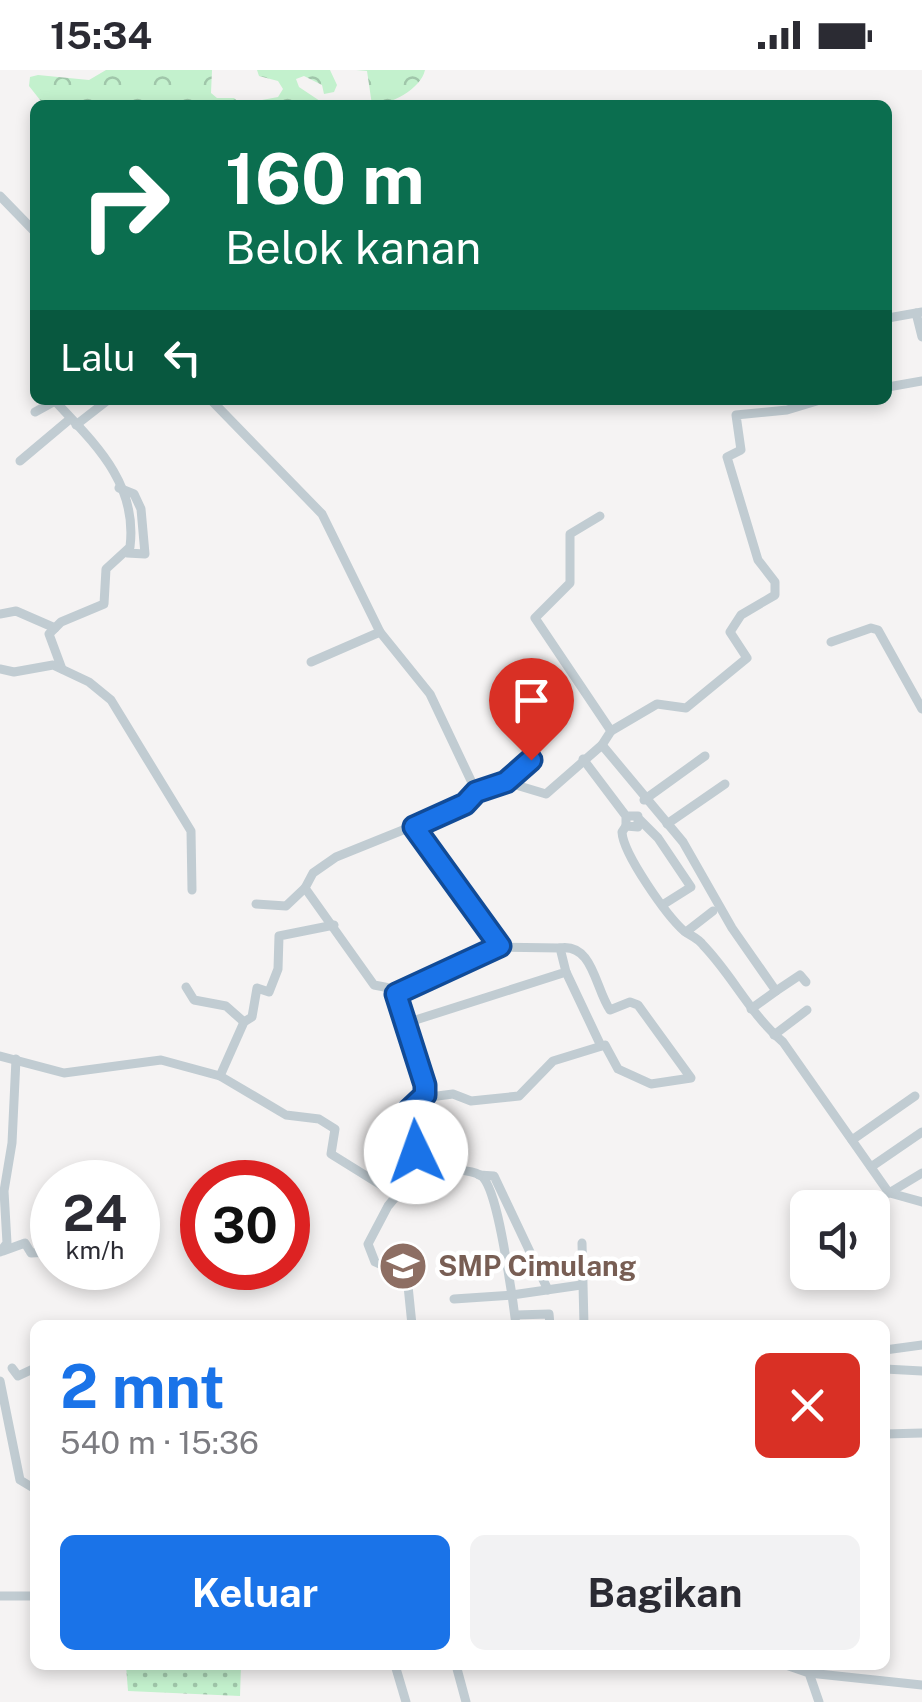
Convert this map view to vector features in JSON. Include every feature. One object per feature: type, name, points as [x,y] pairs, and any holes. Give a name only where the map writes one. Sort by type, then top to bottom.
[{"type":"street","points":[[0,196],[30,227]]},
{"type":"street","points":[[892,317],[919,313],[922,337]]},
{"type":"street","points":[[892,386],[922,381]]},
{"type":"street","points":[[35,412],[47,405]]},
{"type":"street","points":[[58,405],[116,469],[129,513],[127,553]]},
{"type":"street","points":[[20,461],[100,405]]},
{"type":"street","points":[[216,405],[322,514],[380,632],[430,694],[473,796]]},
{"type":"street","points":[[503,784],[546,794],[602,745],[611,731],[656,704],[686,708],[747,658],[730,632],[741,615],[775,595],[775,582],[758,560],[727,457],[741,450],[736,415],[804,405]]},
{"type":"street","points":[[62,669],[49,634],[104,604],[106,569],[127,553],[144,556],[146,536],[134,494],[119,488]]},
{"type":"street","points":[[600,516],[570,534],[570,584],[537,612],[536,619],[611,731]]},
{"type":"street","points":[[0,614],[16,611],[55,628]]},
{"type":"street","points":[[831,642],[871,628],[878,630],[922,709]]},
{"type":"street","points":[[311,662],[380,632]]},
{"type":"street","points":[[0,669],[14,672],[48,664],[110,700],[191,831],[192,890]]},
{"type":"street","points":[[602,745],[667,824],[776,991]]},
{"type":"street","points":[[256,904],[286,906],[305,888],[313,872],[336,856],[414,827],[503,784],[531,762],[530,755]]},
{"type":"street","points":[[644,800],[706,756]]},
{"type":"street","points":[[582,759],[626,821],[636,829],[640,820],[658,838],[691,887],[664,904]]},
{"type":"street","points":[[667,824],[725,784]]},
{"type":"street","points":[[626,821],[622,832],[626,849],[664,904],[686,932],[706,947],[888,1190]]},
{"type":"street","points":[[414,827],[500,946]]},
{"type":"street","points":[[305,888],[374,985],[400,990]]},
{"type":"street","points":[[686,932],[714,911]]},
{"type":"street","points":[[220,1076],[244,1022],[252,1018],[257,988],[268,992],[278,969],[279,936],[334,926]]},
{"type":"street","points":[[411,1320],[407,1276],[375,1262],[368,1250],[376,1224],[418,1170],[409,1110],[422,1098],[454,1094],[471,1100],[520,1096],[553,1062],[600,1046],[608,1047],[618,1070],[653,1084],[692,1077],[638,1005],[630,1002],[610,1010],[585,955],[574,947],[500,946],[396,994],[424,1078],[422,1098]]},
{"type":"street","points":[[560,948],[566,972],[600,1046]]},
{"type":"street","points":[[404,1024],[566,972]]},
{"type":"street","points":[[750,1008],[800,975],[806,982]]},
{"type":"street","points":[[186,988],[194,1000],[226,1006],[244,1022]]},
{"type":"street","points":[[774,1034],[807,1010]]},
{"type":"street","points":[[0,1056],[64,1073],[161,1060],[220,1076],[244,1094],[286,1115],[319,1119],[335,1129],[330,1145],[338,1161],[398,1195]]},
{"type":"street","points":[[0,1252],[7,1242],[4,1191],[13,1132],[16,1058]]},
{"type":"street","points":[[852,1140],[915,1096]]},
{"type":"street","points":[[871,1167],[922,1132]]},
{"type":"street","points":[[418,1170],[494,1176],[548,1290]]},
{"type":"street","points":[[479,1174],[487,1182],[496,1212],[516,1320],[550,1314],[550,1320]]},
{"type":"street","points":[[890,1193],[921,1175]]},
{"type":"street","points":[[890,1193],[922,1202]]},
{"type":"street","points":[[582,1243],[584,1320]]},
{"type":"street","points":[[0,1252],[25,1244],[30,1250]]},
{"type":"street","points":[[454,1299],[581,1285]]},
{"type":"street","points":[[890,1349],[922,1345]]},
{"type":"street","points":[[12,1368],[18,1376],[30,1370]]},
{"type":"street","points":[[890,1369],[922,1371]]},
{"type":"street","points":[[0,1381],[20,1480],[30,1487]]},
{"type":"street","points":[[890,1434],[922,1433]]},
{"type":"street","points":[[0,1596],[30,1596]]},
{"type":"street","points":[[396,1670],[406,1702]]},
{"type":"street","points":[[457,1670],[466,1702]]},
{"type":"street","points":[[800,1670],[922,1685]]},
{"type":"street","points":[[809,1673],[819,1702]]},
{"type":"green space","points":[[106,70],[212,70],[211,93],[217,98],[236,100],[40,100],[29,86],[30,77],[38,75],[89,80]]},
{"type":"green space","points":[[257,70],[330,70],[337,85],[334,92],[324,94],[322,85],[304,76],[296,79],[299,87],[318,100],[262,100],[278,97],[283,89],[278,81],[259,76]]},
{"type":"green space","points":[[356,70],[425,70],[418,83],[392,100],[371,100],[367,71]]},
{"type":"green space","points":[[126,1670],[241,1670],[240,1696],[128,1691]]},
{"type":"place","name":"SMP Cimulang","points":[[403,1266]]},
{"type":"route","points":[[416,1152],[409,1110],[425,1095],[425,1085],[396,994],[477,953],[500,946],[414,827],[465,804],[476,792],[506,782],[531,760]]}]
